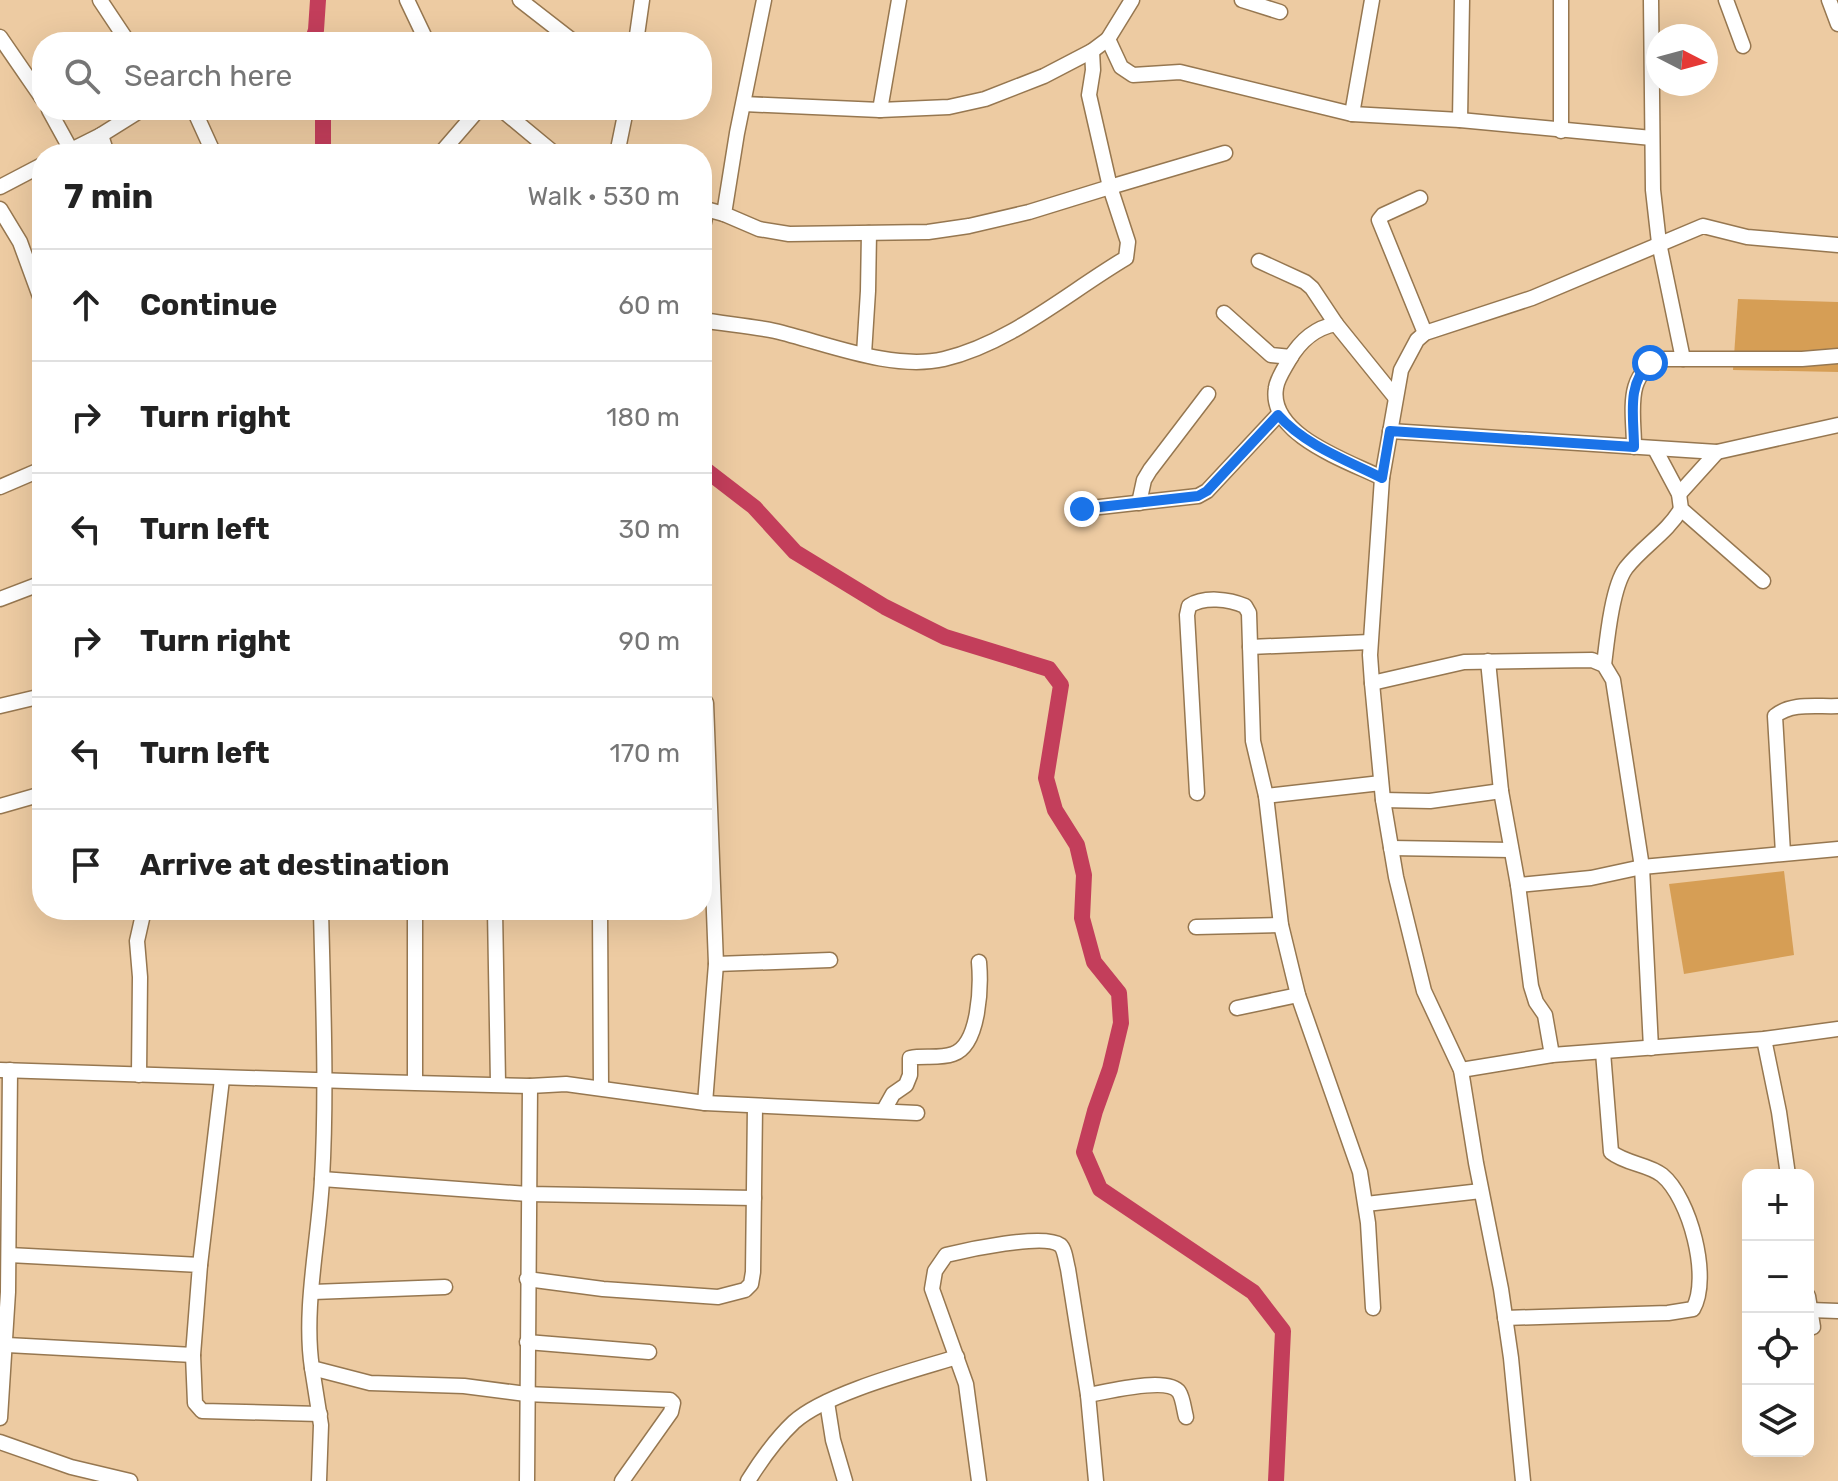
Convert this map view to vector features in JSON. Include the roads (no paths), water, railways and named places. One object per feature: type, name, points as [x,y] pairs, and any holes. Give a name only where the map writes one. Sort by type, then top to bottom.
[{"type":"street","points":[[100,0],[121,32]]},
{"type":"street","points":[[407,0],[422,32]]},
{"type":"street","points":[[520,0],[561,32]]},
{"type":"street","points":[[637,32],[642,0]]},
{"type":"street","points":[[724,214],[764,0]]},
{"type":"street","points":[[880,110],[899,0]]},
{"type":"street","points":[[744,104],[880,110],[949,107],[985,99],[1044,76],[1092,51],[1108,39],[1132,0]]},
{"type":"street","points":[[1242,0],[1280,12]]},
{"type":"street","points":[[1352,114],[1372,0]]},
{"type":"street","points":[[1460,120],[1462,0]]},
{"type":"street","points":[[1561,0],[1561,131]]},
{"type":"street","points":[[1651,0],[1653,190],[1659,243],[1683,359]]},
{"type":"street","points":[[1726,0],[1743,46]]},
{"type":"street","points":[[1829,0],[1838,24]]},
{"type":"street","points":[[0,37],[32,83]]},
{"type":"street","points":[[1108,39],[1121,67],[1133,75],[1180,72],[1352,114],[1460,120],[1652,138]]},
{"type":"street","points":[[712,321],[771,330],[864,354],[913,362],[955,356],[1016,330],[1126,258],[1128,242],[1110,187],[1089,95],[1092,51]]},
{"type":"street","points":[[53,120],[64,144]]},
{"type":"street","points":[[83,144],[125,120]]},
{"type":"street","points":[[199,120],[209,144]]},
{"type":"street","points":[[449,144],[469,120]]},
{"type":"street","points":[[514,120],[543,144]]},
{"type":"street","points":[[619,144],[624,120]]},
{"type":"street","points":[[101,135],[104,144]]},
{"type":"street","points":[[712,211],[759,229],[789,234],[928,232],[969,226],[1042,208],[1225,153]]},
{"type":"street","points":[[0,187],[32,170]]},
{"type":"street","points":[[1420,198],[1383,215],[1379,220],[1425,333]]},
{"type":"street","points":[[0,209],[20,242],[32,275]]},
{"type":"street","points":[[1523,1481],[1505,1318],[1461,1070],[1424,991],[1383,800],[1370,642],[1382,478],[1395,397],[1406,357],[1425,333],[1532,298],[1703,226],[1713,226],[1747,237],[1838,245]]},
{"type":"street","points":[[864,354],[869,233]]},
{"type":"street","points":[[1259,261],[1312,288],[1336,324],[1395,397]]},
{"type":"street","points":[[1224,313],[1271,355],[1291,357]]},
{"type":"street","points":[[1336,324],[1317,328],[1291,357],[1276,384],[1278,415],[1289,428],[1308,440],[1382,478]]},
{"type":"street","points":[[1634,447],[1634,391],[1639,376],[1650,363],[1664,359],[1838,356]]},
{"type":"street","points":[[1139,503],[1144,480],[1150,470],[1208,394]]},
{"type":"street","points":[[1082,509],[1198,496],[1207,491],[1278,415]]},
{"type":"street","points":[[1390,431],[1717,452],[1838,425]]},
{"type":"street","points":[[1655,449],[1680,501],[1763,581]]},
{"type":"street","points":[[1604,665],[1615,593],[1624,572],[1674,520],[1680,501],[1717,452]]},
{"type":"street","points":[[0,487],[32,473]]},
{"type":"street","points":[[0,599],[32,587]]},
{"type":"street","points":[[1197,793],[1187,615],[1189,606],[1196,602],[1234,601],[1245,606],[1249,613],[1253,741],[1266,796],[1281,925],[1298,995],[1360,1172],[1366,1204],[1373,1308]]},
{"type":"street","points":[[1250,647],[1370,642]]},
{"type":"street","points":[[1372,683],[1464,662],[1592,660],[1604,665],[1613,680],[1642,867],[1651,1048]]},
{"type":"street","points":[[1488,661],[1501,791],[1533,996],[1545,1015],[1552,1055]]},
{"type":"street","points":[[0,706],[32,698]]},
{"type":"street","points":[[1783,853],[1775,716],[1783,709],[1795,707],[1838,706]]},
{"type":"street","points":[[1266,796],[1381,783]]},
{"type":"street","points":[[1383,800],[1430,801],[1501,791]]},
{"type":"street","points":[[0,806],[32,797]]},
{"type":"street","points":[[1391,848],[1511,850]]},
{"type":"street","points":[[1518,885],[1591,878],[1642,867],[1838,849]]},
{"type":"street","points":[[705,1103],[716,964],[712,880]]},
{"type":"street","points":[[139,1075],[140,977],[137,941],[142,920]]},
{"type":"street","points":[[319,1481],[320,1414],[312,1368],[310,1319],[322,1179],[321,920]]},
{"type":"street","points":[[415,920],[415,1082]]},
{"type":"street","points":[[495,920],[498,1083]]},
{"type":"street","points":[[600,920],[601,1087]]},
{"type":"street","points":[[1196,927],[1281,925]]},
{"type":"street","points":[[716,964],[830,960]]},
{"type":"street","points":[[884,1110],[893,1094],[906,1085],[910,1075],[910,1058],[956,1054],[966,1046],[981,986],[979,962]]},
{"type":"street","points":[[1237,1008],[1298,995]]},
{"type":"street","points":[[1461,1070],[1552,1055],[1764,1039],[1838,1029]]},
{"type":"street","points":[[1764,1039],[1787,1169]]},
{"type":"street","points":[[1505,1318],[1668,1313],[1693,1309],[1699,1299],[1693,1230],[1677,1193],[1661,1174],[1611,1152],[1603,1052]]},
{"type":"street","points":[[0,1418],[7,1345],[9,1255],[5,1070],[222,1079],[530,1086],[566,1084],[705,1103],[917,1113]]},
{"type":"street","points":[[222,1079],[200,1265],[193,1355],[195,1403],[202,1411],[320,1414]]},
{"type":"street","points":[[527,1481],[530,1086]]},
{"type":"street","points":[[527,1279],[603,1289],[718,1297],[745,1290],[751,1284],[753,1272],[755,1106]]},
{"type":"street","points":[[322,1179],[528,1194],[754,1198]]},
{"type":"street","points":[[1366,1204],[1481,1191]]},
{"type":"street","points":[[979,1481],[966,1384],[932,1289],[935,1271],[946,1255],[980,1245],[1045,1241],[1063,1248],[1068,1269],[1088,1395],[1096,1481]]},
{"type":"street","points":[[9,1255],[200,1265]]},
{"type":"street","points":[[313,1292],[445,1287]]},
{"type":"street","points":[[1814,1304],[1838,1311]]},
{"type":"street","points":[[527,1342],[649,1352]]},
{"type":"street","points":[[7,1345],[193,1355]]},
{"type":"street","points":[[748,1481],[765,1455],[796,1420],[827,1402],[957,1357]]},
{"type":"street","points":[[312,1368],[370,1383],[670,1400],[673,1403],[671,1412],[622,1481]]},
{"type":"street","points":[[1088,1395],[1150,1385],[1172,1386],[1179,1392],[1186,1417]]},
{"type":"street","points":[[827,1402],[833,1440],[845,1481]]},
{"type":"street","points":[[0,1442],[104,1478],[130,1481]]},
{"type":"waterway","points":[[315,32],[318,0]]},
{"type":"waterway","points":[[323,120],[323,144]]},
{"type":"waterway","points":[[712,475],[754,507],[795,552],[885,607],[945,637],[1049,669],[1061,685],[1046,778],[1055,810],[1077,845],[1084,875],[1082,918],[1094,962],[1119,993],[1121,1023],[1084,1152],[1100,1189],[1253,1292],[1283,1331],[1276,1481]]}]
